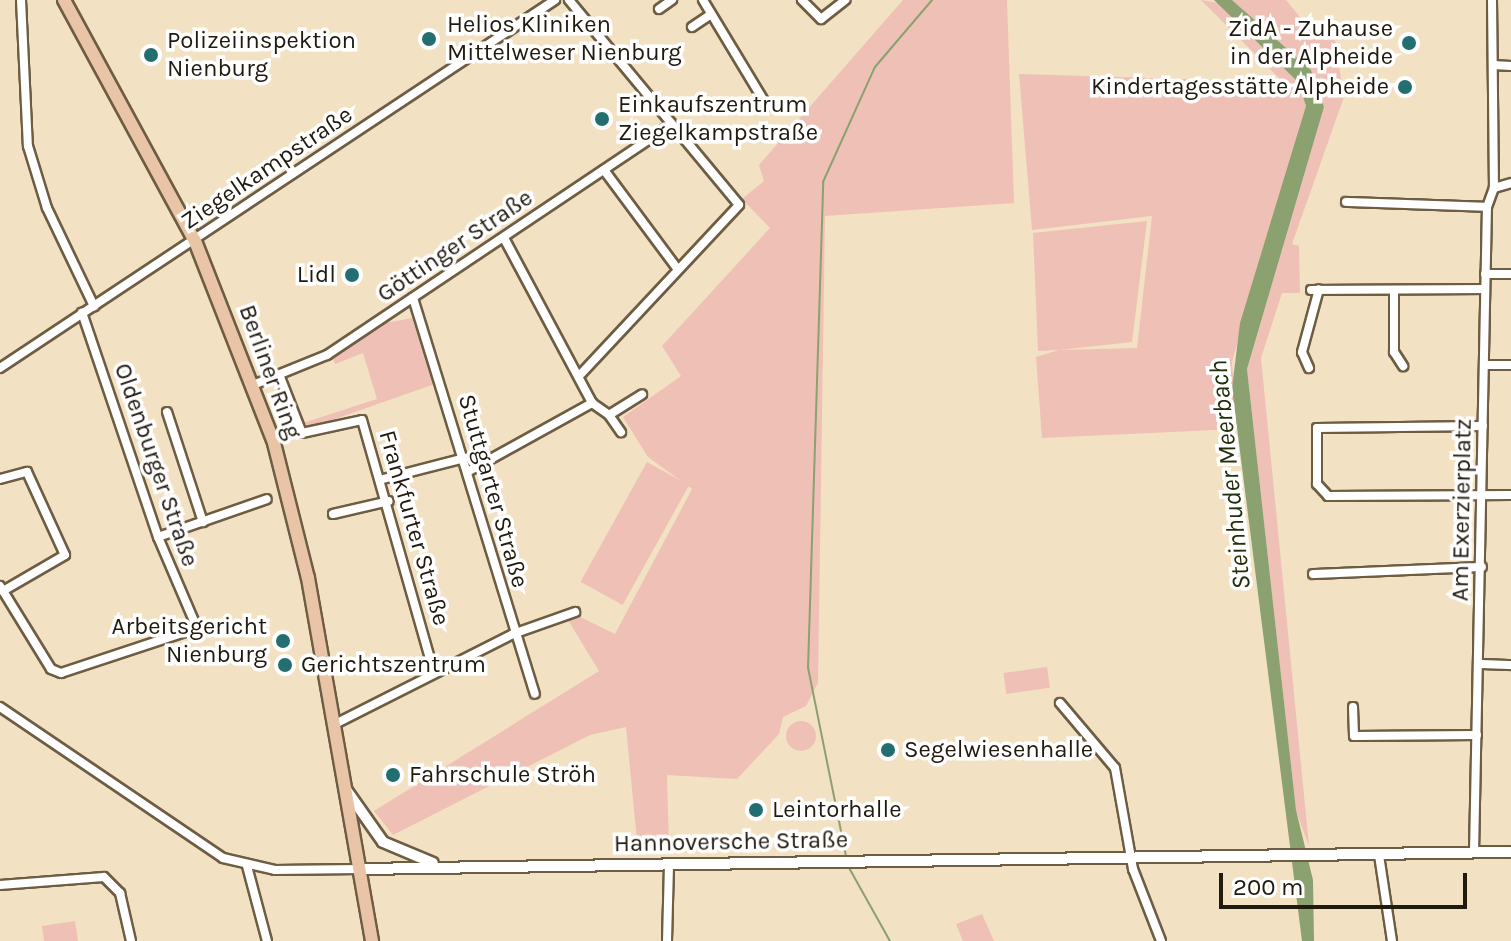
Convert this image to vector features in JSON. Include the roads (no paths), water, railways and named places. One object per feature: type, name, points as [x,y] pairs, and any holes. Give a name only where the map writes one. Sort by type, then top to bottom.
[{"type":"main road","name":"Berliner Ring","points":[[64,0],[195,241],[253,385],[289,495],[335,724],[372,941]]},
{"type":"street","points":[[21,0],[28,146],[47,208],[94,306]]},
{"type":"street","name":"Ziegelkampstraße","points":[[0,368],[555,0]]},
{"type":"street","points":[[569,0],[739,205],[676,267],[581,374]]},
{"type":"street","points":[[659,9],[672,0]]},
{"type":"street","points":[[703,0],[767,106]]},
{"type":"street","points":[[802,0],[821,19],[845,0]]},
{"type":"street","points":[[1492,0],[1494,188],[1511,183]]},
{"type":"street","points":[[692,27],[710,15]]},
{"type":"street","points":[[1493,65],[1511,66]]},
{"type":"street","name":"Göttinger Straße","points":[[253,385],[280,377],[413,298],[672,124]]},
{"type":"street","points":[[604,170],[676,267]]},
{"type":"street","name":"Am Exerzierplatz","points":[[1474,853],[1487,207],[1494,188]]},
{"type":"street","points":[[1346,202],[1487,207]]},
{"type":"street","points":[[504,238],[581,374],[592,403],[609,415],[621,432]]},
{"type":"street","points":[[1485,274],[1511,274]]},
{"type":"street","points":[[1309,368],[1302,352],[1315,290],[1485,289]]},
{"type":"street","points":[[1394,290],[1394,352],[1403,366]]},
{"type":"street","name":"Stuttgarter Straße","points":[[413,298],[469,471],[513,634],[535,694]]},
{"type":"street","name":"Oldenburger Straße","points":[[2,588],[61,673],[197,628],[158,537],[82,313]]},
{"type":"street","points":[[1484,365],[1511,365]]},
{"type":"street","name":"Frankfurter Straße","points":[[280,377],[302,433],[362,420],[383,479],[434,673]]},
{"type":"street","points":[[609,415],[642,394]]},
{"type":"street","points":[[469,471],[592,403]]},
{"type":"street","points":[[167,412],[203,522]]},
{"type":"street","points":[[1483,426],[1317,428],[1317,484],[1328,496],[1511,495]]},
{"type":"street","points":[[383,479],[465,458]]},
{"type":"street","points":[[0,479],[27,472],[65,555],[2,588]]},
{"type":"street","points":[[158,537],[267,499]]},
{"type":"street","points":[[333,514],[389,501]]},
{"type":"street","points":[[1313,574],[1482,567]]},
{"type":"street","points":[[335,724],[513,634],[575,612]]},
{"type":"street","points":[[1479,664],[1511,665]]},
{"type":"street","points":[[1060,703],[1115,768],[1130,857],[1161,941]]},
{"type":"street","name":"Hannoversche Straße","points":[[0,707],[193,839],[247,866],[360,869],[440,865],[1511,852]]},
{"type":"street","points":[[1353,707],[1354,736],[1477,735]]},
{"type":"street","name":"Berliner Ring","points":[[347,791],[383,842],[440,865]]},
{"type":"street","points":[[1379,855],[1392,941]]},
{"type":"street","points":[[667,941],[669,863]]},
{"type":"street","points":[[247,866],[267,941]]},
{"type":"street","points":[[0,885],[104,877],[120,893],[131,941]]},
{"type":"waterway","points":[[846,856],[808,668],[823,182],[875,67],[932,0]]},
{"type":"waterway","points":[[848,866],[890,941]]},
{"type":"place","name":"Helios Kliniken Mittelweser Nienburg","points":[[429,39]]},
{"type":"place","name":"ZidA - Zuhause in der Alpheide","points":[[1409,43]]},
{"type":"place","name":"Polizeiinspektion Nienburg","points":[[151,55]]},
{"type":"place","name":"Kindertagesstätte Alpheide","points":[[1405,87]]},
{"type":"place","name":"Einkaufszentrum Ziegelkampstraße","points":[[602,119]]},
{"type":"place","name":"Lidl","points":[[352,275]]},
{"type":"place","name":"Arbeitsgericht Nienburg","points":[[283,641]]},
{"type":"place","name":"Gerichtszentrum","points":[[285,665]]},
{"type":"place","name":"Segelwiesenhalle","points":[[888,750]]},
{"type":"place","name":"Fahrschule Ströh","points":[[393,775]]},
{"type":"place","name":"Leintorhalle","points":[[756,810]]},
{"type":"water label","name":"Steinhuder Meerbach","points":[[1230,475]]}]
